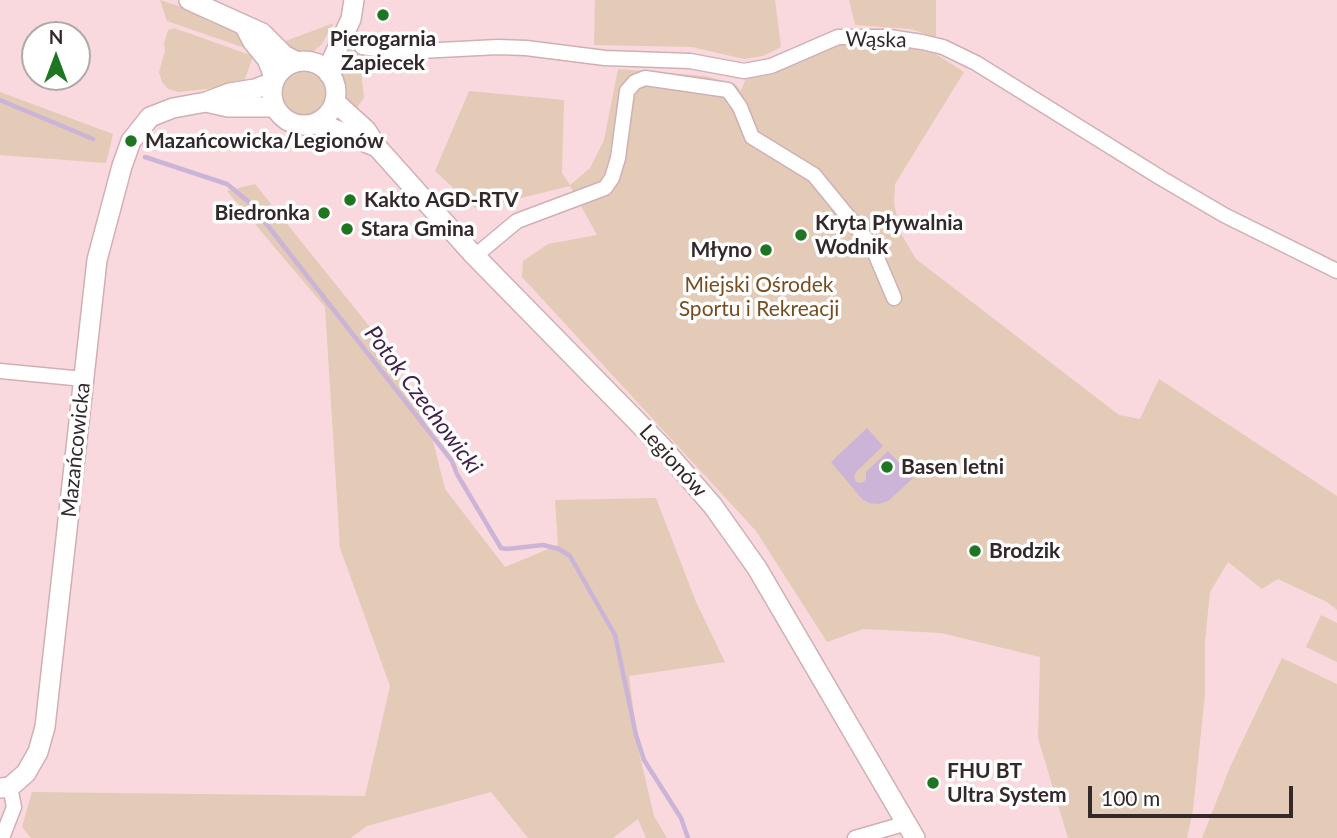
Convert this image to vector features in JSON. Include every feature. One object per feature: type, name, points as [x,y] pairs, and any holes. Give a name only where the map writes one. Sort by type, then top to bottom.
[{"type":"street","points":[[189,0],[229,16],[261,33],[284,55],[316,64],[330,74],[334,82],[335,102],[324,119],[314,124],[295,125],[279,115],[271,97],[274,81],[267,59],[243,24]]},
{"type":"street","points":[[274,81],[288,65],[303,61],[322,50],[342,15],[354,1]]},
{"type":"street","points":[[330,74],[331,62],[351,19],[354,1]]},
{"type":"street","name":"Wąska","points":[[362,47],[420,51],[526,48],[605,58],[690,61],[738,70],[771,66],[838,37],[889,37],[922,41],[943,47],[976,63],[1224,215],[1337,271]]},
{"type":"street","points":[[728,90],[738,70]]},
{"type":"street","points":[[475,256],[517,221],[605,188],[612,178],[618,158],[626,91],[635,82],[645,78],[728,90],[740,107],[752,137],[814,175],[872,246],[894,298]]},
{"type":"street","name":"Mazańcowicka","points":[[2,838],[14,807],[5,787],[26,773],[38,752],[45,727],[97,260],[110,203],[131,141],[150,117],[173,108],[206,102],[274,81]]},
{"type":"street","name":"Mazańcowicka","points":[[206,102],[228,107],[274,107]]},
{"type":"street","name":"Legionów","points":[[335,102],[366,130],[377,147],[475,256],[662,447],[713,506],[757,568],[911,830],[855,838]]},
{"type":"street","name":"Legionów","points":[[314,124],[334,129],[377,147]]},
{"type":"street","points":[[0,372],[83,379]]},
{"type":"green space","points":[[160,0],[213,17],[244,39],[248,49],[167,21]]},
{"type":"green space","points":[[595,0],[775,0],[781,47],[763,56],[744,59],[692,47],[594,45]]},
{"type":"green space","points":[[849,0],[936,0],[936,37],[910,29],[855,25]]},
{"type":"green space","points":[[334,23],[322,44],[314,51],[302,55],[280,43]]},
{"type":"green space","points":[[174,28],[253,56],[243,85],[178,92],[168,89],[159,72],[168,30]]},
{"type":"green space","name":"Miejski Ośrodek Sportu i Rekreacji","points":[[840,44],[896,45],[936,54],[964,72],[895,184],[894,203],[900,232],[916,259],[1119,415],[1140,419],[1159,379],[1337,496],[1337,610],[1327,602],[1278,579],[1262,589],[1228,562],[1210,592],[1205,641],[1205,694],[1193,810],[1187,838],[1068,838],[1038,738],[1040,657],[941,633],[863,629],[827,642],[756,531],[522,277],[523,261],[548,244],[597,235],[570,186],[476,209],[435,171],[469,91],[564,100],[562,173],[570,185],[590,168],[604,140],[618,69],[705,76],[735,84],[741,91],[746,78],[776,70]]},
{"type":"green space","points":[[343,47],[359,52],[364,98],[352,114],[347,102],[346,86],[338,69]]},
{"type":"green space","points":[[304,70],[321,77],[328,94],[321,111],[304,118],[287,111],[280,94],[287,77]]},
{"type":"green space","points":[[0,92],[113,134],[106,163],[0,155]]},
{"type":"green space","points":[[255,184],[378,337],[431,433],[445,489],[505,567],[558,545],[555,500],[656,498],[696,602],[725,662],[629,676],[639,752],[654,816],[667,838],[646,838],[638,819],[613,838],[528,838],[491,792],[367,826],[351,838],[31,838],[22,827],[32,792],[365,796],[390,686],[340,548],[325,307],[227,191]]},
{"type":"green space","points":[[1321,615],[1337,623],[1337,662],[1306,647]]},
{"type":"green space","points":[[1282,658],[1337,684],[1337,838],[1202,838],[1230,767]]},
{"type":"shaded area","name":"Basen letni","points":[[867,428],[883,446],[856,472],[856,482],[866,480],[866,472],[888,451],[913,478],[888,501],[879,504],[862,499],[831,462]]},
{"type":"waterway","name":"Potok Czechowicki","points":[[0,100],[93,139]]},
{"type":"waterway","name":"Potok Czechowicki","points":[[145,157],[227,184],[250,203],[452,461],[501,548],[543,545],[559,549],[570,556],[615,635],[636,735],[644,760],[681,818],[688,838]]},
{"type":"place","name":"Pierogarnia Zapiecek","points":[[383,15]]},
{"type":"place","name":"Mazańcowicka/Legionów","points":[[131,141]]},
{"type":"place","name":"Kakto AGD-RTV","points":[[350,200]]},
{"type":"place","name":"Biedronka","points":[[324,213]]},
{"type":"place","name":"Stara Gmina","points":[[347,229]]},
{"type":"place","name":"Kryta Pływalnia Wodnik","points":[[801,235]]},
{"type":"place","name":"Młyno","points":[[766,250]]},
{"type":"place","name":"Basen letni","points":[[887,467]]},
{"type":"place","name":"Brodzik","points":[[975,551]]},
{"type":"place","name":"FHU BT Ultra System","points":[[933,783]]}]
